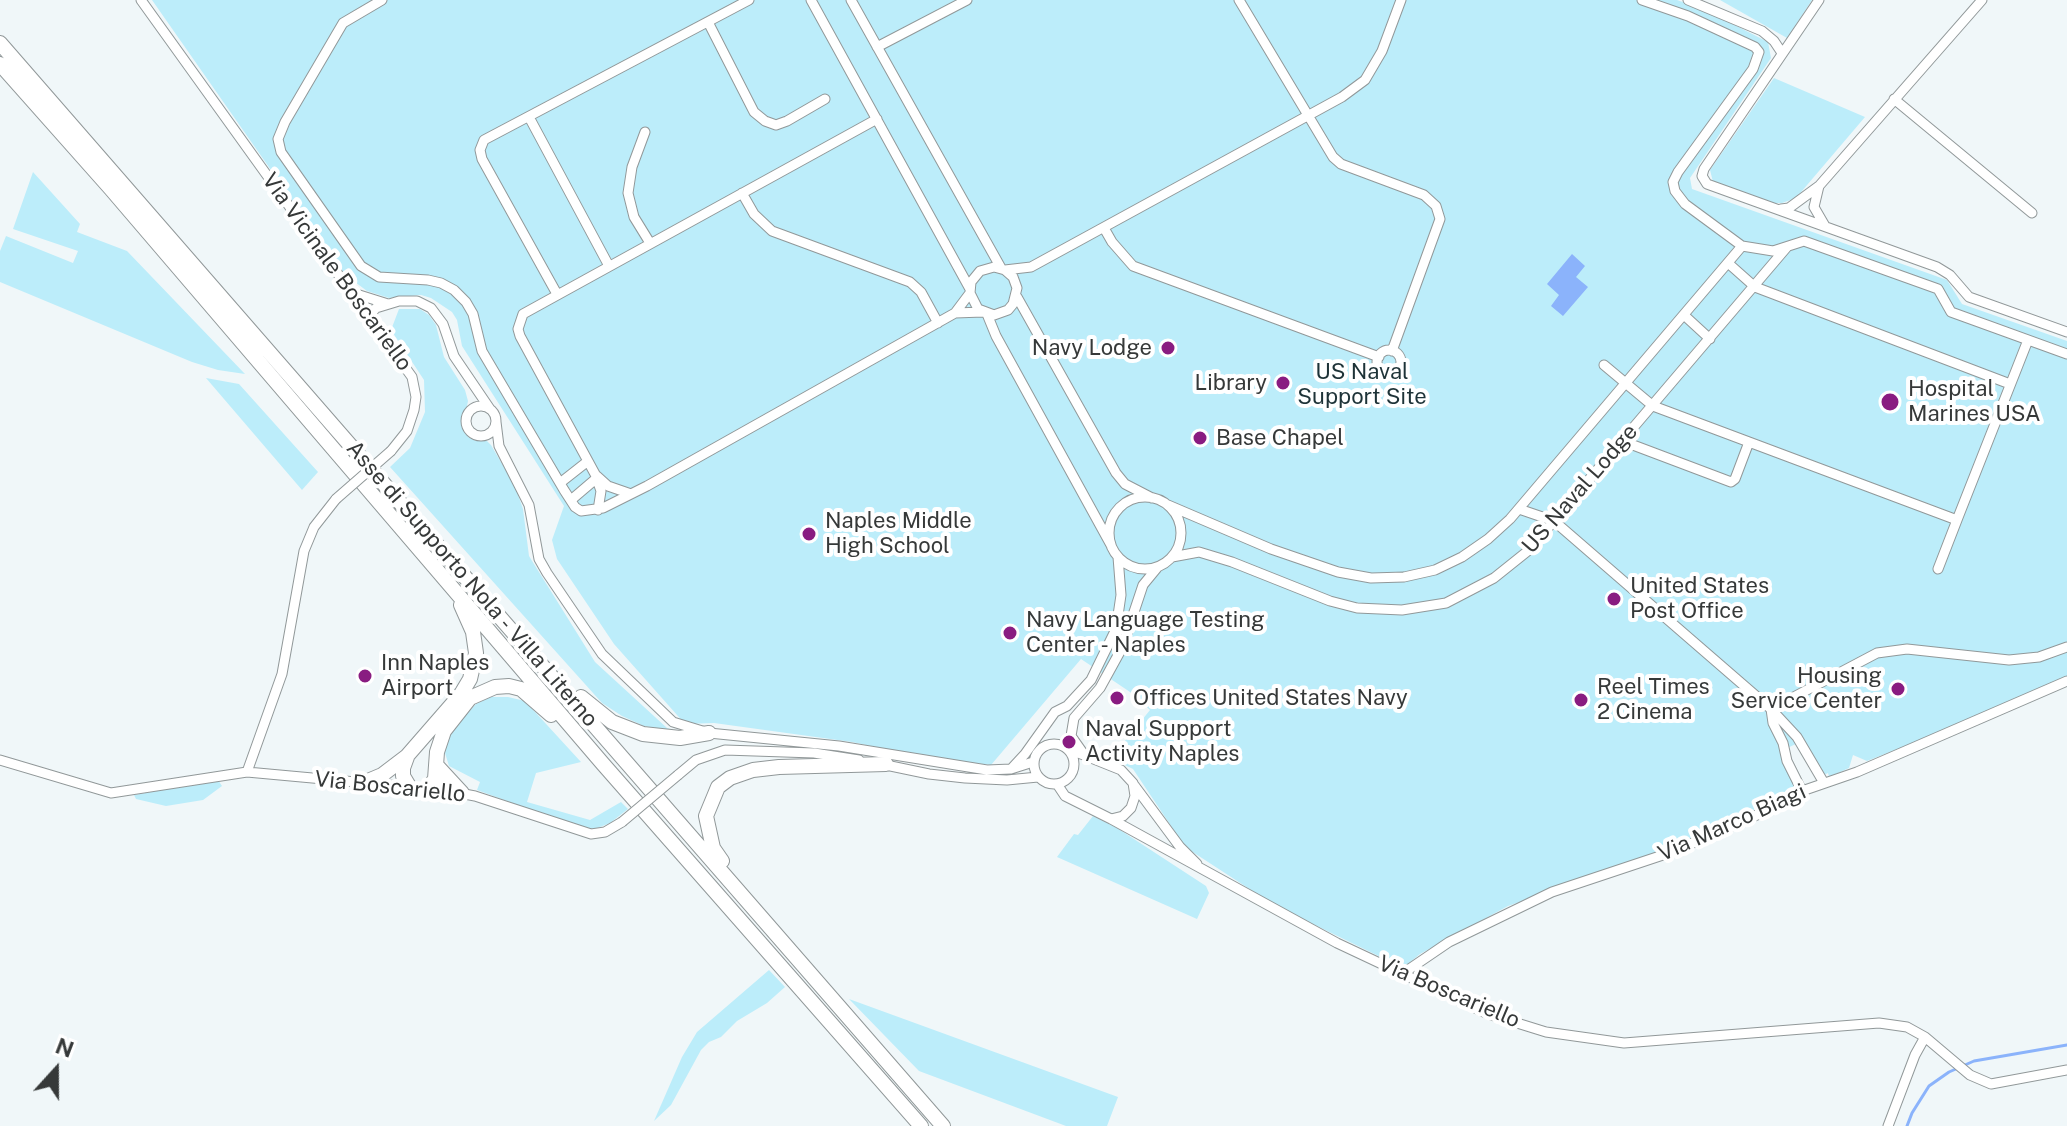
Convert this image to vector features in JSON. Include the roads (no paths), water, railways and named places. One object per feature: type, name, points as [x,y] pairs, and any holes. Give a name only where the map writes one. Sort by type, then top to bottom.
[{"type":"highway","name":"Asse di Supporto Nola - Villa Literno","points":[[0,43],[943,1126]]},
{"type":"highway","name":"Asse di Supporto Nola - Villa Literno","points":[[0,64],[603,764],[921,1126]]},
{"type":"highway","points":[[363,783],[382,775],[407,756],[461,694],[470,679],[476,653],[473,632],[465,612],[429,559]]},
{"type":"highway","points":[[515,635],[591,708],[612,722],[643,734],[680,738],[709,733]]},
{"type":"highway","points":[[429,787],[435,779],[437,752],[444,731],[470,698],[482,690],[509,686],[521,689],[533,698],[603,764]]},
{"type":"highway","points":[[407,756],[403,776],[409,786]]},
{"type":"highway","points":[[764,920],[713,848],[706,816],[718,787],[741,773],[753,770],[886,764]]},
{"type":"highway","points":[[438,767],[462,793]]},
{"type":"street","name":"Via Vicinale Boscariello","points":[[141,0],[408,369],[416,397],[403,438],[336,499],[314,527],[304,551],[279,685],[247,772]]},
{"type":"street","points":[[382,0],[343,23],[285,122],[278,139],[281,152],[361,266],[379,277],[441,283],[466,302],[473,314],[482,351],[560,483],[581,511],[598,510],[631,494],[955,313],[980,271],[994,267],[1031,267],[1308,117],[1365,80],[1382,51],[1401,0]]},
{"type":"street","points":[[557,294],[482,159],[480,150],[484,140],[749,0]]},
{"type":"street","points":[[811,0],[970,291],[974,305],[985,313],[1118,557],[1121,595],[1116,629],[1091,680],[1067,706],[1055,712],[1011,769]]},
{"type":"street","points":[[851,0],[1003,269],[1013,277],[1017,293],[1116,473],[1125,484],[1271,549],[1338,572],[1371,578],[1404,577],[1435,570],[1462,557],[1488,539],[1519,509],[1742,246]]},
{"type":"street","points":[[877,47],[967,0]]},
{"type":"street","points":[[1239,0],[1333,157],[1341,164],[1424,195],[1436,206],[1440,219],[1392,351]]},
{"type":"street","points":[[1642,0],[1688,16],[1755,47],[1759,52],[1753,69],[1673,182],[1675,191],[1685,204],[1742,246],[1773,251],[1804,241],[1938,289],[1951,312],[2067,354]]},
{"type":"street","points":[[1688,0],[1762,31],[1782,53]]},
{"type":"street","points":[[1819,0],[1702,176],[1707,184],[1937,267],[1950,275],[1969,297],[2067,332]]},
{"type":"street","points":[[1779,209],[1795,204],[1819,186],[1982,0]]},
{"type":"street","points":[[708,22],[754,112],[765,121],[776,125],[787,121],[825,99]]},
{"type":"street","points":[[1894,99],[2032,213]]},
{"type":"street","points":[[529,117],[609,266]]},
{"type":"street","points":[[598,510],[601,491],[597,476],[518,329],[523,314],[877,119]]},
{"type":"street","points":[[645,132],[632,167],[628,193],[634,217],[650,243]]},
{"type":"street","points":[[1800,217],[1814,207],[1819,186]]},
{"type":"street","points":[[742,193],[761,223],[772,231],[910,282],[921,292],[938,323]]},
{"type":"street","points":[[1795,204],[1800,217]]},
{"type":"street","points":[[1814,207],[1825,226]]},
{"type":"street","points":[[1104,228],[1133,266],[1379,357]]},
{"type":"street","name":"US Naval Lodge","points":[[1172,557],[1199,552],[1330,601],[1357,608],[1402,610],[1446,603],[1494,578],[1529,550],[1787,247]]},
{"type":"street","points":[[1728,263],[1755,287],[2010,384]]},
{"type":"street","points":[[955,313],[994,315],[1008,310],[1031,267]]},
{"type":"street","points":[[353,293],[391,305]]},
{"type":"street","points":[[369,316],[376,308],[399,301],[425,303],[438,314],[454,356],[496,422],[499,446],[529,505],[539,559],[602,654],[673,722],[709,733],[839,746],[987,770],[1011,769],[1033,762]]},
{"type":"street","points":[[1685,316],[1710,339]]},
{"type":"street","points":[[1938,569],[2028,340]]},
{"type":"street","points":[[1392,351],[1401,361],[1399,368],[1387,374],[1378,364],[1379,357],[1383,352],[1392,351]]},
{"type":"street","points":[[1604,365],[1653,406],[1957,520]]},
{"type":"street","points":[[490,409],[481,406],[472,410],[467,419],[468,428],[475,434],[484,435],[492,431],[496,422]]},
{"type":"street","points":[[1625,438],[1633,445],[1731,482],[1749,442]]},
{"type":"street","points":[[560,483],[588,461]]},
{"type":"street","points":[[571,500],[597,476]]},
{"type":"street","points":[[597,476],[608,486],[631,494]]},
{"type":"street","points":[[1111,545],[1110,523],[1115,514],[1131,500],[1152,498]]},
{"type":"street","points":[[1083,753],[1071,736],[1074,718],[1100,688],[1122,648],[1143,585],[1158,567],[1172,557],[1181,536],[1175,514],[1168,505]]},
{"type":"street","points":[[1519,509],[1554,521],[1771,709],[1797,737],[1824,783]]},
{"type":"street","points":[[1118,557],[1136,568],[1158,567]]},
{"type":"street","points":[[1771,709],[1877,653],[1907,649],[2009,660],[2039,657],[2067,647]]},
{"type":"street","name":"Via Marco Biagi","points":[[1402,974],[1449,942],[1552,892],[1672,852],[1757,815],[1802,791],[1857,772],[2067,681]]},
{"type":"street","points":[[1771,709],[1787,761],[1802,791]]},
{"type":"street","points":[[1042,732],[1047,745]]},
{"type":"street","points":[[1058,744],[1066,748],[1074,758],[1073,771],[1066,781],[1047,784],[1038,777],[1033,762],[1039,750],[1058,744]]},
{"type":"street","name":"Via Boscariello","points":[[1066,748],[1121,770],[1180,847],[1208,874]]},
{"type":"street","name":"Via Boscariello","points":[[0,760],[111,793],[247,772],[429,787],[462,793],[591,834],[605,832],[622,822],[696,760],[733,750],[814,753],[953,777],[1007,780],[1038,777]]},
{"type":"street","points":[[1111,819],[1123,816],[1131,808],[1135,796],[1133,783]]},
{"type":"street","name":"Via Boscariello","points":[[1057,784],[1065,796],[1337,943],[1488,1014],[1531,1027],[1624,1043],[1879,1023],[1907,1027],[1925,1037],[1970,1075],[1991,1084],[2067,1070]]},
{"type":"street","points":[[1888,1126],[1925,1037]]},
{"type":"water","points":[[1572,254],[1585,266],[1576,277],[1588,287],[1563,316],[1551,306],[1559,295],[1547,284]]},
{"type":"waterway","points":[[1907,1126],[1929,1086],[1949,1072],[1974,1061],[2067,1045]]},
{"type":"place","name":"Navy Lodge","points":[[1168,348]]},
{"type":"place","name":"Library","points":[[1283,383]]},
{"type":"place","name":"Hospital Marines USA","points":[[1890,402]]},
{"type":"place","name":"Base Chapel","points":[[1200,438]]},
{"type":"place","name":"Naples Middle High School","points":[[809,534]]},
{"type":"place","name":"United States Post Office","points":[[1614,599]]},
{"type":"place","name":"Navy Language Testing Center - Naples","points":[[1010,633]]},
{"type":"place","name":"Inn Naples Airport","points":[[365,676]]},
{"type":"place","name":"Housing Service Center","points":[[1898,689]]},
{"type":"place","name":"Offices United States Navy","points":[[1117,698]]},
{"type":"place","name":"Reel Times 2 Cinema","points":[[1581,700]]},
{"type":"place","name":"Naval Support Activity Naples","points":[[1069,742]]},
{"type":"park label","name":"US Naval Support Site","points":[[1362,384]]}]
